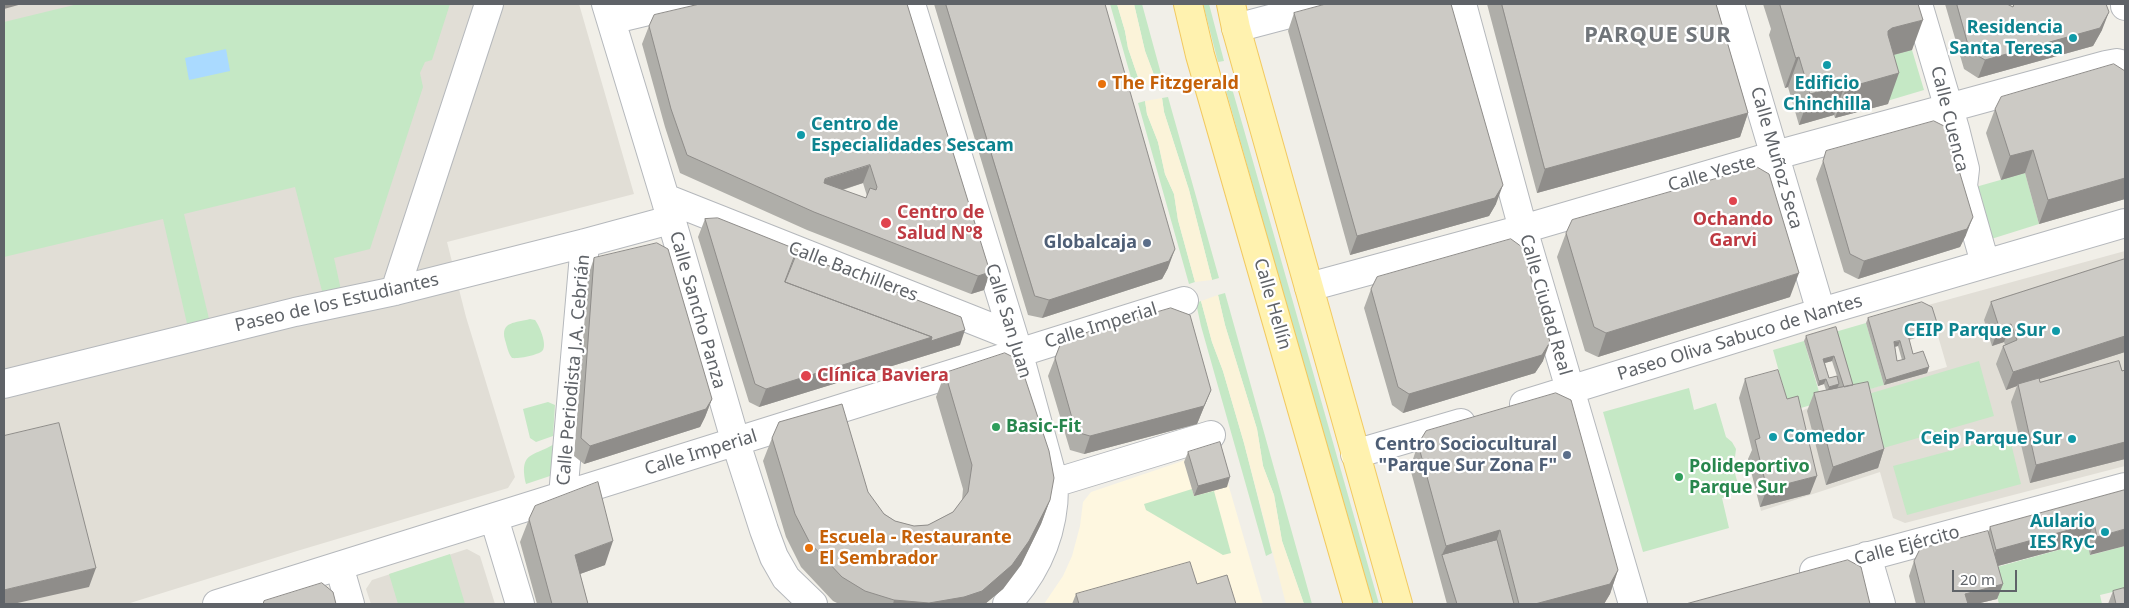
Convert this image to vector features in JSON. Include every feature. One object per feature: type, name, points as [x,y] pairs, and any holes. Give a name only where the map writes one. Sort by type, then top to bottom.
[{"type":"main road","name":"Calle Hellín","points":[[1188,4],[1206,75],[1358,604]]},
{"type":"main road","points":[[1233,16],[1398,604]]},
{"type":"street","points":[[395,291],[488,4]]},
{"type":"street","points":[[608,12],[678,4]]},
{"type":"street","name":"Calle San Juan","points":[[911,4],[1016,344],[1054,483],[1051,526],[1041,554],[1025,581],[1007,604]]},
{"type":"street","points":[[1233,16],[1327,4]]},
{"type":"street","name":"Calle Ciudad Real","points":[[1462,4],[1523,229],[1633,604]]},
{"type":"street","name":"Calle Muñoz Seca","points":[[1730,4],[1821,312]]},
{"type":"street","name":"Calle Cuenca","points":[[1918,4],[1949,107],[1965,169],[1963,186],[1985,263]]},
{"type":"street","name":"Calle Sancho Panza","points":[[608,12],[736,443],[774,556],[786,578],[813,604]]},
{"type":"street","name":"Calle Yeste","points":[[1309,287],[1523,229],[1949,107],[2121,64]]},
{"type":"street","name":"Paseo de los Estudiantes","points":[[4,384],[295,312],[395,291],[586,243],[668,209]]},
{"type":"street","name":"Calle Bachilleres","points":[[668,209],[1016,344]]},
{"type":"street","name":"Paseo Oliva Sabuco de Nantes","points":[[1355,454],[1570,391],[1821,312],[2125,223]]},
{"type":"street","name":"Calle Periodista J.A. Cebrián","points":[[563,496],[586,243]]},
{"type":"street","name":"Calle Imperial","points":[[217,604],[736,443],[1016,344],[1184,300]]},
{"type":"street","points":[[1054,483],[1211,435]]},
{"type":"street","name":"Calle Ejército","points":[[1787,578],[2125,487]]},
{"type":"street","points":[[494,518],[520,604]]},
{"type":"street","points":[[1867,556],[1881,604]]},
{"type":"street","points":[[339,566],[350,604]]},
{"type":"shaded area","points":[[4,4],[579,4],[634,194],[447,242],[466,317],[515,477],[508,488],[127,604],[4,604]]},
{"type":"shaded area","points":[[2125,251],[2125,466],[1905,523],[1893,518],[1880,472],[1761,511],[1748,459],[1792,415],[1822,402],[1947,367],[1931,312],[1921,307]]},
{"type":"shaded area","points":[[1218,449],[1263,604],[1044,604],[1063,576],[1072,556],[1080,526],[1083,502],[1091,492]]},
{"type":"shaded area","points":[[467,549],[480,556],[495,604],[371,604],[366,589],[372,580]]},
{"type":"green space","points":[[78,4],[450,4],[432,60],[425,62],[420,73],[423,87],[370,249],[334,258],[341,290],[323,295],[295,187],[184,214],[210,323],[188,328],[163,219],[4,257],[4,22]]},
{"type":"green space","points":[[1110,4],[1117,4],[1128,48],[1141,86],[1134,88]]},
{"type":"green space","points":[[1134,4],[1142,4],[1163,81],[1157,83],[1145,51]]},
{"type":"green space","points":[[1203,4],[1209,4],[1224,61],[1218,62]]},
{"type":"green space","points":[[1912,50],[1924,90],[1887,101],[1881,58]]},
{"type":"green space","points":[[1229,78],[1379,604],[1371,604],[1223,80]]},
{"type":"green space","points":[[1168,97],[1219,278],[1212,280],[1189,190],[1164,112],[1162,98]]},
{"type":"green space","points":[[1145,101],[1147,114],[1158,142],[1165,174],[1174,194],[1178,220],[1195,282],[1189,284],[1138,103]]},
{"type":"green space","points":[[2025,173],[2039,224],[1988,240],[1972,188]]},
{"type":"green space","points":[[1225,293],[1312,604],[1304,604],[1282,541],[1274,495],[1263,466],[1257,429],[1225,325],[1218,295]]},
{"type":"green space","points":[[1201,301],[1244,443],[1272,553],[1266,556],[1201,326],[1196,303]]},
{"type":"green space","points":[[535,320],[540,330],[544,343],[543,350],[538,354],[512,358],[505,340],[505,329],[515,322]]},
{"type":"green space","points":[[1866,323],[1884,385],[1853,394],[1835,332]]},
{"type":"green space","points":[[1804,341],[1822,402],[1790,411],[1773,350]]},
{"type":"green space","points":[[1979,361],[1994,416],[1880,449],[1865,395]]},
{"type":"green space","name":"Polideportivo Parque Sur","points":[[1689,388],[1694,410],[1716,403],[1726,437],[1736,449],[1732,462],[1740,492],[1722,498],[1729,528],[1643,552],[1603,412]]},
{"type":"green space","points":[[548,402],[555,405],[553,436],[536,442],[530,438],[523,409]]},
{"type":"green space","points":[[2009,435],[2021,484],[1907,515],[1893,466]]},
{"type":"green space","points":[[558,441],[556,474],[526,484],[524,473],[527,459]]},
{"type":"green space","points":[[1192,489],[1194,496],[1214,491],[1231,553],[1223,555],[1146,510],[1144,504]]},
{"type":"green space","points":[[2087,542],[2091,555],[2125,546],[2125,589],[2100,595],[2102,604],[1999,604],[1990,569]]},
{"type":"green space","points":[[450,554],[465,604],[398,604],[389,574]]},
{"type":"sand","points":[[1117,4],[1134,4],[1145,51],[1157,83],[1141,86],[1128,48]]},
{"type":"sand","points":[[1162,98],[1164,112],[1189,190],[1212,280],[1195,282],[1178,220],[1174,194],[1165,174],[1158,142],[1147,114],[1145,101]]},
{"type":"sand","points":[[1218,295],[1225,325],[1257,429],[1263,466],[1274,495],[1282,541],[1304,604],[1286,604],[1244,443],[1223,371],[1212,342],[1201,301]]},
{"type":"water","points":[[226,49],[230,71],[189,80],[185,58]]},
{"type":"building","points":[[700,4],[907,4],[990,272],[978,276],[814,212],[687,155],[671,109],[649,26],[654,15]],"holes":[[[870,165],[877,187],[876,190],[870,188],[866,198],[824,183],[825,179]]]},
{"type":"building","points":[[946,4],[1105,4],[1175,249],[1169,261],[1049,300],[1035,296]]},
{"type":"building","points":[[1326,4],[1451,4],[1503,185],[1495,198],[1357,236],[1294,13]]},
{"type":"building","points":[[1502,4],[1716,4],[1748,113],[1545,169]]},
{"type":"building","name":"Edificio Chinchilla","points":[[1780,4],[1918,4],[1923,20],[1892,28],[1888,31],[1899,73],[1846,88],[1845,85],[1810,94],[1799,57],[1796,58]]},
{"type":"building","points":[[1957,4],[2007,4],[2013,7],[2014,4],[2106,4],[2109,12],[2100,28],[1985,60],[1970,51]]},
{"type":"building","points":[[2114,64],[2125,71],[2125,178],[2048,200],[2033,150],[2010,156],[1995,109],[2001,97]]},
{"type":"building","points":[[1934,121],[1946,127],[1973,217],[1967,229],[1864,261],[1850,254],[1823,161],[1826,151]]},
{"type":"building","points":[[1757,167],[1769,174],[1799,273],[1606,333],[1594,327],[1566,233],[1572,220]]},
{"type":"building","points":[[718,218],[798,250],[785,282],[932,337],[766,389],[755,384],[705,219]]},
{"type":"building","points":[[1511,239],[1522,247],[1550,342],[1542,355],[1409,394],[1398,387],[1371,289],[1377,277]]},
{"type":"building","points":[[657,243],[668,249],[712,399],[706,409],[590,446],[581,438],[594,258]]},
{"type":"building","points":[[796,253],[961,317],[965,330],[931,341],[932,337],[785,282]]},
{"type":"building","name":"CEIP Parque Sur","points":[[2125,259],[2125,336],[2013,372],[2003,346],[2017,340],[2011,324],[1999,327],[1991,302]]},
{"type":"building","points":[[1922,302],[1932,307],[1938,326],[1908,335],[1913,354],[1923,351],[1929,367],[1886,380],[1868,318]],"holes":[[[1900,341],[1905,359],[1897,361],[1894,342]]]},
{"type":"building","points":[[1171,308],[1190,315],[1211,390],[1204,406],[1090,436],[1076,432],[1055,358],[1062,340]]},
{"type":"building","points":[[1836,327],[1853,385],[1844,387],[1834,356],[1823,359],[1829,378],[1837,376],[1839,384],[1829,387],[1826,379],[1819,381],[1806,336]]},
{"type":"building","points":[[1005,353],[1019,360],[1049,451],[1054,478],[1050,500],[1029,541],[1012,565],[982,591],[964,597],[929,603],[894,600],[865,591],[842,577],[810,543],[795,514],[772,438],[779,422],[842,404],[868,492],[884,514],[895,521],[914,526],[928,525],[953,512],[968,492],[972,465],[945,373]]},
{"type":"building","name":"Ceip Parque Sur","points":[[2119,361],[2122,371],[2125,370],[2125,442],[2036,465],[2018,384],[2039,378],[2040,382]]},
{"type":"building","name":"Comedor","points":[[1778,370],[1787,399],[1798,396],[1817,476],[1767,489],[1755,440],[1760,438],[1745,379]]},
{"type":"building","points":[[1868,382],[1884,449],[1833,467],[1814,393]]},
{"type":"building","points":[[1556,393],[1571,400],[1618,570],[1610,584],[1535,604],[1519,604],[1500,530],[1446,546],[1418,444],[1426,431]]},
{"type":"building","points":[[59,423],[96,568],[4,590],[4,436]]},
{"type":"building","points":[[1220,442],[1230,477],[1198,486],[1188,452]]},
{"type":"building","points":[[598,482],[613,541],[575,555],[588,604],[552,604],[529,519],[535,506]]},
{"type":"building","points":[[2125,490],[2125,529],[2097,537],[2094,523],[1996,550],[1990,527]]},
{"type":"building","points":[[1988,531],[2003,584],[1965,594],[1968,604],[1925,604],[1914,561],[1920,549]]},
{"type":"building","points":[[1497,540],[1514,604],[1457,604],[1442,555]]},
{"type":"building","points":[[1848,560],[1861,567],[1870,604],[1686,604]]},
{"type":"building","points":[[1190,562],[1197,584],[1227,575],[1236,604],[1079,604],[1076,594]]},
{"type":"building","points":[[322,583],[333,592],[336,604],[263,604],[264,601]]},
{"type":"building","points":[[2124,588],[2125,604],[2116,604],[2113,591]]},
{"type":"place","name":"Residencia Santa Teresa","points":[[2073,38]]},
{"type":"place","name":"Edificio Chinchilla","points":[[1827,65]]},
{"type":"place","name":"The Fitzgerald","points":[[1102,84]]},
{"type":"place","name":"Centro de Especialidades Sescam","points":[[801,135]]},
{"type":"place","name":"Ochando Garvi","points":[[1733,201]]},
{"type":"place","name":"Centro de Salud Nº8","points":[[886,223]]},
{"type":"place","name":"Globalcaja","points":[[1147,243]]},
{"type":"place","name":"CEIP Parque Sur","points":[[2056,331]]},
{"type":"place","name":"Clínica Baviera","points":[[806,376]]},
{"type":"place","name":"Basic-Fit","points":[[996,427]]},
{"type":"place","name":"Comedor","points":[[1773,437]]},
{"type":"place","name":"Ceip Parque Sur","points":[[2072,439]]},
{"type":"place","name":"Centro Sociocultural \"Parque Sur Zona F\"","points":[[1567,455]]},
{"type":"place","name":"Polideportivo Parque Sur","points":[[1679,477]]},
{"type":"place","name":"Aulario IES RyC","points":[[2105,532]]},
{"type":"place","name":"Escuela - Restaurante El Sembrador","points":[[809,548]]},
{"type":"district","name":"PARQUE SUR","points":[[1658,36]]}]
